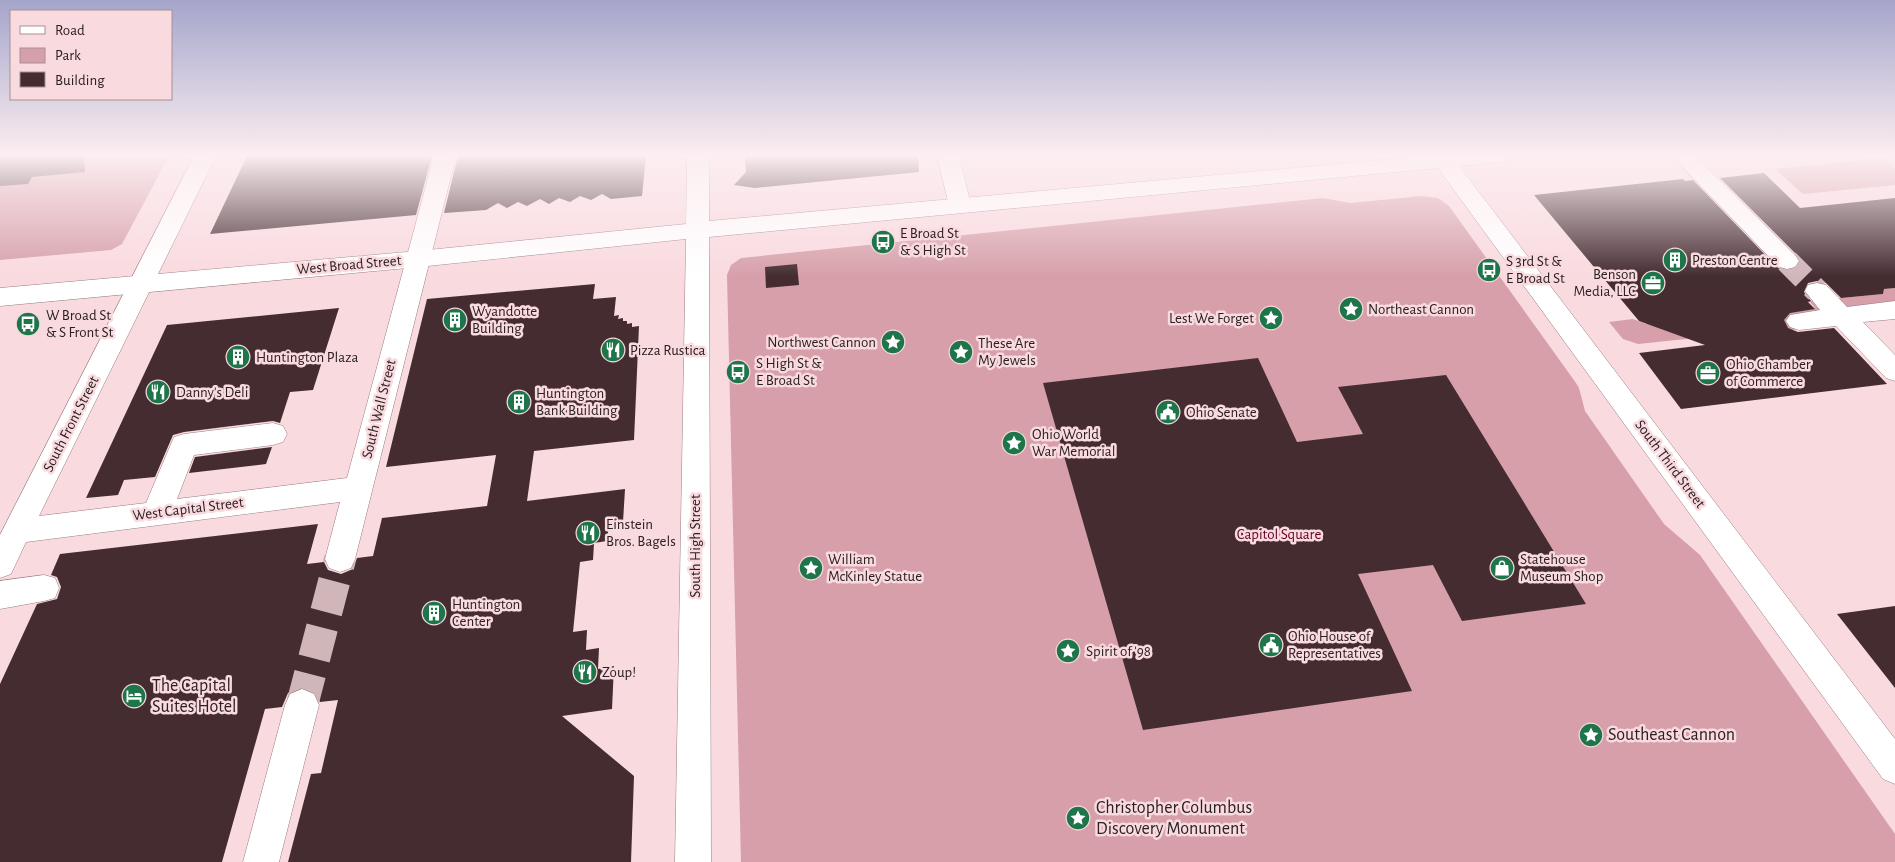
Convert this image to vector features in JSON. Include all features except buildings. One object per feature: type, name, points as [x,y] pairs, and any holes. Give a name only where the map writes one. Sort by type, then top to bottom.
[{"type":"main road","name":"South Front Street","points":[[0,565],[185,196]]},
{"type":"main road","name":"South Wall Street","points":[[340,560],[434,196]]},
{"type":"main road","name":"South High Street","points":[[693,862],[698,196]]},
{"type":"main road","points":[[958,196],[960,205]]},
{"type":"main road","name":"West Broad Street","points":[[0,297],[1052,196]]},
{"type":"main road","name":"South Third Street","points":[[1470,196],[1895,767]]},
{"type":"main road","points":[[1723,196],[1787,261]]},
{"type":"main road","points":[[1817,291],[1895,371]]},
{"type":"main road","points":[[1799,321],[1895,310]]},
{"type":"main road","points":[[156,514],[184,445],[273,434]]},
{"type":"main road","name":"West Capital Street","points":[[17,531],[359,488]]},
{"type":"main road","points":[[0,595],[44,588]]},
{"type":"main road","points":[[260,862],[302,705]]},
{"type":"green space","points":[[0,196],[148,196],[122,244],[111,250],[0,260]]},
{"type":"green space","name":"Capitol Square","points":[[1424,196],[1438,198],[1449,206],[1576,383],[1585,411],[1664,524],[1700,555],[1895,834],[1895,862],[741,862],[727,275],[731,265],[741,258],[1323,198],[1350,203]]},
{"type":"green space","points":[[1895,288],[1895,318],[1765,333],[1762,331],[1638,344],[1623,339],[1609,322],[1633,319],[1646,324],[1648,319],[1752,314],[1815,308],[1809,301],[1883,294],[1884,289]]},
{"type":"tunnel","points":[[1787,261],[1817,291]]},
{"type":"tunnel","points":[[302,705],[340,559]]},
{"type":"place","name":"E Broad St & S High St","points":[[883,242]]},
{"type":"place","name":"Preston Centre","points":[[1675,260]]},
{"type":"place","name":"S 3rd St & E Broad St","points":[[1489,270]]},
{"type":"place","name":"Benson Media, LLC","points":[[1653,283]]},
{"type":"place","name":"Northeast Cannon","points":[[1351,309]]},
{"type":"place","name":"Lest We Forget","points":[[1271,318]]},
{"type":"place","name":"Wyandotte Building","points":[[455,320]]},
{"type":"place","name":"W Broad St & S Front St","points":[[28,324]]},
{"type":"place","name":"Northwest Cannon","points":[[893,342]]},
{"type":"place","name":"Pizza Rustica","points":[[613,350]]},
{"type":"place","name":"These Are My Jewels","points":[[961,352]]},
{"type":"place","name":"Huntington Plaza","points":[[238,357]]},
{"type":"place","name":"S High St & E Broad St","points":[[738,372]]},
{"type":"place","name":"Ohio Chamber of Commerce","points":[[1708,373]]},
{"type":"place","name":"Danny's Deli","points":[[158,392]]},
{"type":"place","name":"Huntington Bank Building","points":[[519,402]]},
{"type":"place","name":"Ohio Senate","points":[[1168,412]]},
{"type":"place","name":"Ohio World War Memorial","points":[[1014,443]]},
{"type":"place","name":"Einstein Bros. Bagels","points":[[588,533]]},
{"type":"place","name":"William McKinley Statue","points":[[811,568]]},
{"type":"place","name":"Statehouse Museum Shop","points":[[1502,568]]},
{"type":"place","name":"Huntington Center","points":[[434,613]]},
{"type":"place","name":"Ohio House of Representatives","points":[[1271,645]]},
{"type":"place","name":"Spirit of '98","points":[[1068,651]]},
{"type":"place","name":"Zoup!","points":[[585,672]]},
{"type":"place","name":"The Capital Suites Hotel","points":[[134,696]]},
{"type":"place","name":"Southeast Cannon","points":[[1591,735]]},
{"type":"place","name":"Christopher Columbus Discovery Monument","points":[[1078,818]]}]
